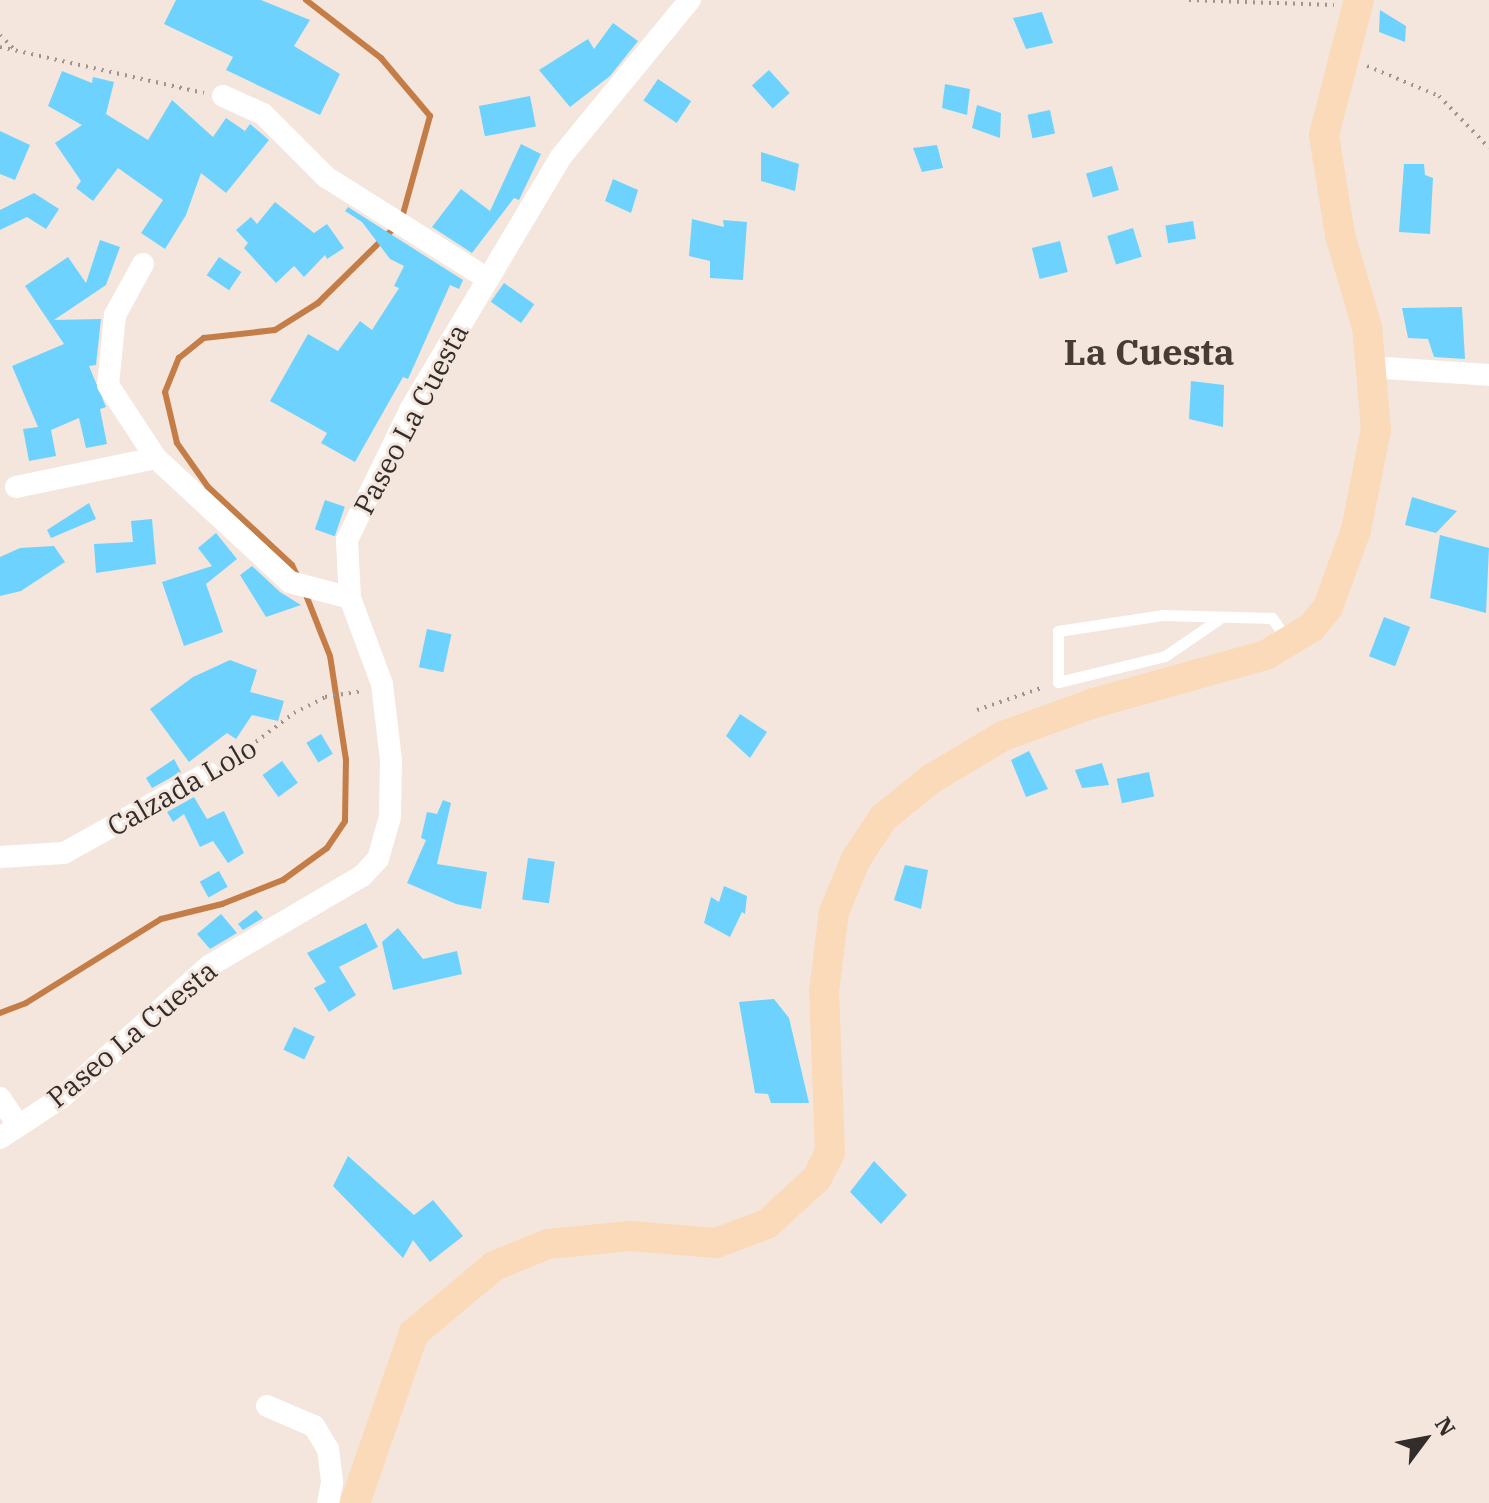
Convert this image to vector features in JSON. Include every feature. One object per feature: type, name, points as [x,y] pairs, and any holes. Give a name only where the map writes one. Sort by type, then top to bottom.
[{"type":"street","name":"Paseo La Cuesta","points":[[9,1131],[61,1098],[209,966],[362,876],[378,859],[390,817],[391,760],[382,684],[350,598],[347,540],[368,489],[560,158],[690,0]]},
{"type":"street","points":[[355,1503],[414,1333],[494,1266],[548,1244],[630,1236],[716,1243],[767,1224],[817,1178],[830,1152],[824,992],[834,912],[856,859],[883,818],[931,779],[1003,736],[1094,703],[1266,655],[1312,627],[1328,607],[1356,530],[1376,429],[1367,327],[1340,235],[1324,135],[1358,3]]},
{"type":"street","points":[[223,96],[263,114],[326,177],[488,279]]},
{"type":"street","points":[[143,264],[115,315],[108,385],[156,458],[290,582],[350,598]]},
{"type":"street","points":[[1370,367],[1489,375]]},
{"type":"street","points":[[16,487],[156,458]]},
{"type":"street","name":"Calzada Lolo","points":[[0,857],[64,853],[208,773]]},
{"type":"street","points":[[0,1098],[9,1131]]},
{"type":"street","points":[[267,1406],[314,1426],[328,1449],[332,1483],[328,1503]]},
{"type":"lane","points":[[1219,619],[1165,656],[1058,682],[1058,631],[1162,615],[1219,619],[1272,618],[1289,642]]},
{"type":"path","points":[[1189,0],[1358,3]]},
{"type":"path","points":[[0,35],[18,53]]},
{"type":"path","points":[[0,47],[223,96]]},
{"type":"path","points":[[1344,56],[1439,96],[1489,148]]},
{"type":"path","points":[[977,710],[1058,682]]},
{"type":"path","name":"Calzada Lolo","points":[[208,773],[238,759],[294,713],[331,696],[355,693]]},
{"type":"building","points":[[176,0],[261,0],[310,20],[294,46],[340,74],[320,115],[226,70],[233,57],[164,24]]},
{"type":"building","points":[[1380,10],[1406,26],[1405,42],[1379,32]]},
{"type":"building","points":[[1042,12],[1053,43],[1026,49],[1013,18]]},
{"type":"building","points":[[613,23],[638,41],[610,76],[570,107],[539,70],[588,39],[594,49]]},
{"type":"building","points":[[769,70],[790,93],[773,108],[752,85]]},
{"type":"building","points":[[62,71],[92,83],[93,77],[114,82],[106,114],[148,140],[172,100],[213,137],[226,118],[245,131],[250,124],[269,140],[226,193],[201,173],[186,215],[165,249],[141,233],[163,200],[118,168],[93,201],[76,188],[81,181],[55,143],[82,125],[48,106]]},
{"type":"building","points":[[658,79],[691,101],[677,123],[643,101]]},
{"type":"building","points":[[945,84],[970,89],[967,115],[942,108]]},
{"type":"building","points":[[530,96],[536,126],[485,136],[479,106]]},
{"type":"building","points":[[977,105],[1001,113],[1000,138],[972,128]]},
{"type":"building","points":[[1050,110],[1055,133],[1032,138],[1028,115]]},
{"type":"building","points":[[0,131],[30,145],[15,180],[0,174]]},
{"type":"building","points":[[521,144],[541,154],[519,200],[514,198],[472,253],[432,227],[461,189],[490,211]]},
{"type":"building","points":[[937,145],[943,168],[922,172],[913,148]]},
{"type":"building","points":[[761,152],[799,164],[795,191],[761,181]]},
{"type":"building","points":[[1404,164],[1424,164],[1425,175],[1433,178],[1430,234],[1399,232]]},
{"type":"building","points":[[1112,166],[1119,190],[1093,197],[1086,173]]},
{"type":"building","points":[[613,179],[638,190],[631,213],[605,201]]},
{"type":"building","points":[[34,193],[59,209],[46,229],[27,217],[0,230],[0,210]]},
{"type":"building","points":[[275,202],[314,233],[327,224],[344,248],[327,259],[325,255],[304,277],[294,266],[276,283],[244,248],[248,243],[236,230],[251,217],[257,224]]},
{"type":"building","points":[[348,207],[463,280],[459,289],[450,285],[408,379],[403,377],[355,462],[321,443],[327,433],[270,401],[308,334],[338,351],[360,321],[372,330],[399,288],[394,286],[404,266],[390,259],[362,222],[345,211]]},
{"type":"building","points":[[692,219],[724,227],[723,220],[747,222],[743,280],[710,278],[710,261],[689,256]]},
{"type":"building","points":[[1193,221],[1196,239],[1168,243],[1165,225]]},
{"type":"building","points":[[1133,228],[1142,257],[1116,265],[1107,236]]},
{"type":"building","points":[[100,240],[120,247],[106,285],[54,320],[101,319],[96,365],[89,366],[106,407],[100,409],[107,444],[86,448],[79,418],[51,430],[56,456],[29,461],[23,429],[38,427],[12,366],[64,344],[25,286],[68,257],[86,283]]},
{"type":"building","points":[[1060,241],[1068,272],[1040,279],[1032,248]]},
{"type":"building","points":[[219,257],[241,272],[229,290],[207,275]]},
{"type":"building","points":[[504,283],[534,304],[521,323],[491,302]]},
{"type":"building","points":[[1462,307],[1465,359],[1434,357],[1428,339],[1408,338],[1402,308]]},
{"type":"building","points":[[1191,381],[1224,385],[1223,427],[1189,419]]},
{"type":"building","points":[[1412,497],[1457,511],[1436,533],[1405,525]]},
{"type":"building","points":[[325,500],[345,507],[335,536],[315,529]]},
{"type":"building","points":[[89,503],[96,519],[51,538],[47,530]]},
{"type":"building","points":[[152,519],[156,564],[96,573],[94,544],[133,542],[131,521]]},
{"type":"building","points":[[216,533],[237,559],[206,584],[223,632],[184,646],[162,582],[212,566],[198,548]]},
{"type":"building","points":[[1440,535],[1489,548],[1486,613],[1430,598]]},
{"type":"building","points":[[54,546],[65,562],[21,591],[0,596],[0,557],[20,548]]},
{"type":"building","points":[[252,566],[280,592],[301,605],[266,617],[240,575]]},
{"type":"building","points":[[1384,617],[1410,627],[1395,666],[1369,656]]},
{"type":"building","points":[[427,629],[451,634],[443,672],[419,667]]},
{"type":"building","points":[[230,660],[257,670],[250,692],[284,701],[278,721],[252,715],[236,739],[227,733],[189,762],[150,709],[193,677]]},
{"type":"building","points":[[740,714],[767,732],[750,758],[726,736]]},
{"type":"building","points":[[321,734],[333,754],[318,762],[306,743]]},
{"type":"building","points":[[1029,751],[1048,789],[1026,797],[1011,760]]},
{"type":"building","points":[[174,759],[181,772],[152,788],[146,778]]},
{"type":"building","points":[[282,761],[298,783],[278,797],[263,775]]},
{"type":"building","points":[[1102,763],[1109,785],[1082,788],[1075,770]]},
{"type":"building","points":[[1149,772],[1154,796],[1122,803],[1117,779]]},
{"type":"building","points":[[194,797],[207,819],[224,811],[244,853],[228,863],[213,841],[200,847],[184,814],[173,822],[167,812]]},
{"type":"building","points":[[443,800],[451,803],[437,864],[487,872],[481,909],[456,904],[407,883],[426,840],[421,838],[427,812],[437,814]]},
{"type":"building","points":[[528,858],[555,862],[549,903],[522,900]]},
{"type":"building","points":[[905,865],[928,870],[921,909],[894,900]]},
{"type":"building","points":[[219,871],[228,887],[208,897],[200,882]]},
{"type":"building","points":[[724,886],[747,896],[745,914],[742,912],[730,937],[704,923],[711,897],[719,902]]},
{"type":"building","points":[[256,910],[263,918],[243,930],[238,924]]},
{"type":"building","points":[[221,914],[237,933],[210,949],[197,934]]},
{"type":"building","points":[[366,923],[378,947],[339,967],[356,995],[329,1012],[314,988],[326,982],[307,953]]},
{"type":"building","points":[[398,928],[423,959],[457,951],[462,974],[393,990],[382,942]]},
{"type":"building","points":[[774,999],[789,1018],[809,1103],[771,1103],[768,1094],[755,1093],[739,1002]]},
{"type":"building","points":[[294,1027],[315,1037],[304,1059],[283,1050]]},
{"type":"building","points":[[348,1156],[414,1215],[433,1200],[463,1236],[430,1262],[413,1240],[403,1258],[333,1186]]},
{"type":"building","points":[[874,1161],[907,1195],[881,1224],[850,1192]]},
{"type":"waterway","points":[[306,0],[381,58],[430,116],[402,218]]},
{"type":"waterway","points":[[298,577],[292,565],[208,487],[177,443],[165,392],[179,358],[204,338],[275,330],[318,303],[395,227]]},
{"type":"waterway","points":[[0,1013],[26,1003],[161,919],[222,904],[283,880],[327,848],[345,821],[346,760],[330,656],[304,590]]},
{"type":"district","name":"La Cuesta","points":[[1149,352]]}]
